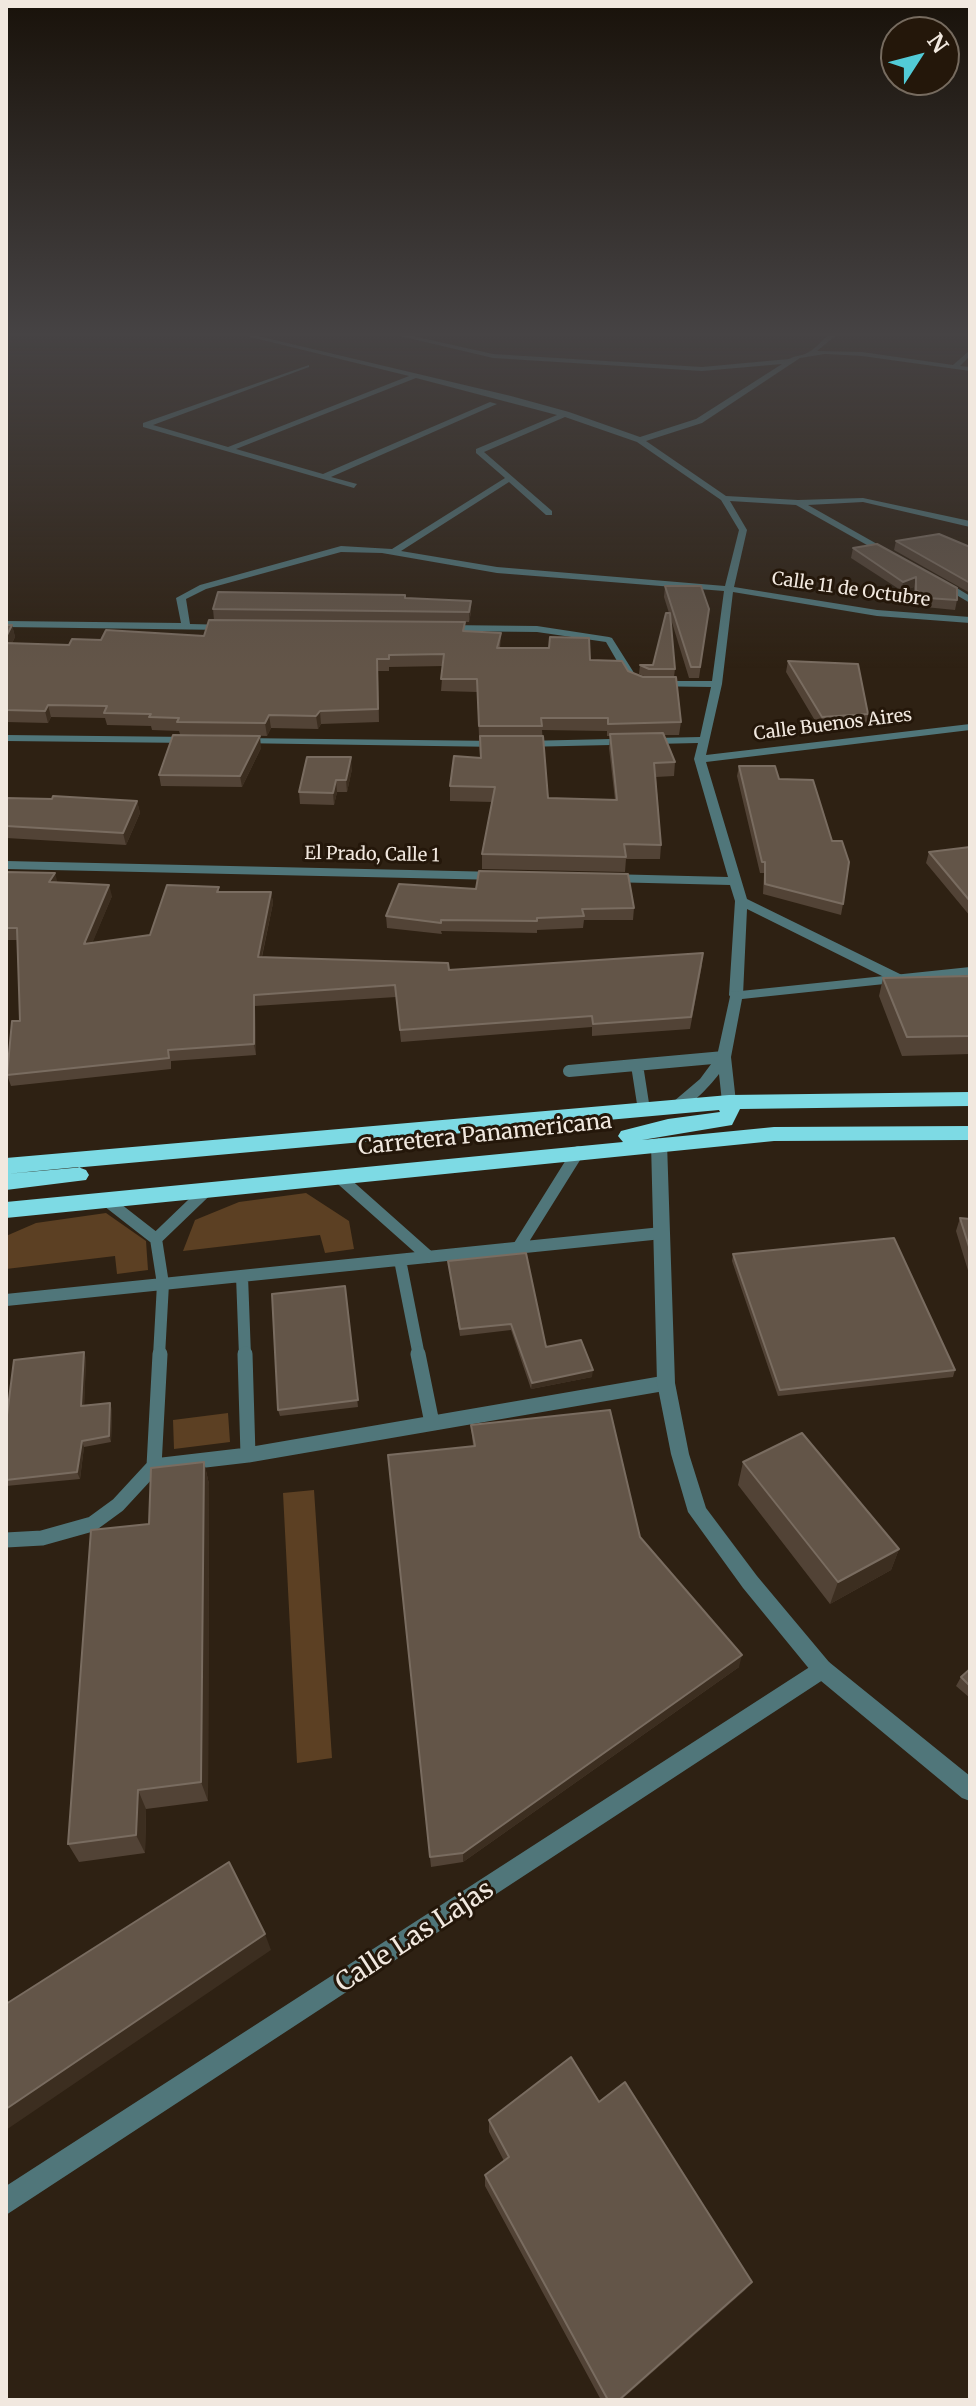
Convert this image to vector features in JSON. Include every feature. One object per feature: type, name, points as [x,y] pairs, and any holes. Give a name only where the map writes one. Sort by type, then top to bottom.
[{"type":"highway","name":"Carretera Panamericana","points":[[6,1166],[729,1102],[970,1099]]},
{"type":"highway","points":[[583,1152],[661,1127],[725,1120],[730,1113],[729,1102]]},
{"type":"highway","name":"Carretera Panamericana","points":[[6,1210],[659,1143],[774,1134],[970,1133]]},
{"type":"highway","points":[[6,1182],[295,1154],[320,1148],[339,1137]]},
{"type":"street","points":[[213,444],[354,486]]},
{"type":"street","points":[[229,449],[241,444]]},
{"type":"street","points":[[323,477],[399,444]]},
{"type":"street","points":[[495,444],[479,451],[549,513]]},
{"type":"street","points":[[646,444],[724,498],[743,530],[729,589],[717,684],[700,759],[741,901],[736,995],[724,1057],[729,1102]]},
{"type":"street","points":[[393,552],[510,478]]},
{"type":"street","points":[[724,498],[798,503],[863,500],[970,524]]},
{"type":"street","points":[[798,503],[903,562]]},
{"type":"street","name":"Calle 11 de Octubre","points":[[186,626],[181,598],[203,587],[341,549],[393,552],[497,570],[729,589],[877,613],[970,620]]},
{"type":"street","points":[[931,577],[970,600]]},
{"type":"street","points":[[6,624],[234,627]]},
{"type":"street","points":[[425,628],[537,629],[609,640],[632,678],[646,684],[717,684]]},
{"type":"street","name":"Calle Buenos Aires","points":[[700,759],[970,727]]},
{"type":"street","points":[[6,738],[212,741]]},
{"type":"street","points":[[228,741],[514,745],[705,740]]},
{"type":"street","name":"El Prado, Calle 1","points":[[6,865],[514,876]]},
{"type":"street","points":[[594,878],[737,881]]},
{"type":"street","points":[[741,901],[897,978]]},
{"type":"street","points":[[736,995],[970,971]]},
{"type":"street","points":[[674,1107],[705,1082],[724,1057]]},
{"type":"street","points":[[659,1143],[666,1383],[680,1454],[698,1512],[750,1582],[822,1669],[970,1790]]},
{"type":"street","name":"Calle Las Lajas","points":[[6,2202],[822,1669]]},
{"type":"lane","points":[[569,1071],[724,1057]]},
{"type":"lane","points":[[637,1065],[644,1110]]},
{"type":"lane","points":[[518,1248],[583,1152]]},
{"type":"lane","points":[[339,1177],[429,1257]]},
{"type":"lane","points":[[156,1239],[207,1190]]},
{"type":"lane","points":[[6,1540],[42,1538],[92,1524],[118,1505],[154,1466],[163,1284],[156,1239],[106,1200]]},
{"type":"lane","points":[[6,1300],[662,1233]]},
{"type":"lane","points":[[400,1260],[432,1423]]},
{"type":"lane","points":[[242,1276],[248,1455]]},
{"type":"lane","points":[[154,1466],[248,1455],[666,1383]]},
{"type":"shaded area","points":[[306,1193],[349,1221],[354,1249],[325,1253],[320,1235],[183,1251],[195,1220],[239,1202]]},
{"type":"shaded area","points":[[106,1213],[146,1241],[148,1270],[117,1274],[115,1256],[6,1269],[6,1236],[36,1223]]},
{"type":"shaded area","points":[[228,1413],[230,1442],[174,1449],[173,1420]]},
{"type":"shaded area","points":[[314,1490],[332,1758],[297,1763],[283,1493]]},
{"type":"building","points":[[939,534],[970,547],[970,583],[896,541]]},
{"type":"building","points":[[877,544],[957,588],[957,600],[927,598],[916,590],[916,577],[903,582],[853,548]]},
{"type":"building","points":[[665,586],[701,586],[709,609],[700,667],[691,667]]},
{"type":"building","points":[[218,592],[405,595],[405,598],[471,601],[469,612],[213,609]]},
{"type":"building","points":[[666,613],[670,613],[675,669],[649,669],[640,665],[653,665]]},
{"type":"building","points":[[209,620],[465,622],[463,631],[501,633],[497,648],[549,648],[550,637],[589,638],[590,660],[622,661],[628,671],[643,677],[676,677],[681,722],[608,724],[608,718],[541,718],[542,726],[479,726],[477,679],[441,679],[444,654],[389,655],[389,659],[377,659],[378,709],[320,711],[316,716],[269,715],[265,723],[177,722],[179,718],[149,717],[151,714],[104,713],[107,706],[48,705],[45,711],[6,710],[6,643],[69,645],[72,639],[101,640],[106,630],[204,636]]},
{"type":"building","points":[[788,661],[858,664],[868,714],[822,717]]},
{"type":"building","points":[[663,733],[675,762],[654,763],[661,845],[624,844],[626,857],[482,854],[495,787],[450,786],[454,756],[481,758],[480,736],[543,736],[548,798],[617,800],[610,734]]},
{"type":"building","points":[[173,735],[260,736],[240,776],[159,775]]},
{"type":"building","points":[[307,757],[351,757],[346,780],[336,780],[333,793],[299,792]]},
{"type":"building","points":[[739,766],[775,766],[779,779],[813,780],[832,841],[842,841],[849,862],[843,904],[765,884],[765,862],[762,862]]},
{"type":"building","points":[[53,796],[137,801],[123,833],[6,826],[6,798],[52,799]]},
{"type":"building","points":[[970,847],[970,901],[929,852]]},
{"type":"building","points":[[479,871],[628,874],[634,908],[582,909],[584,916],[537,918],[537,921],[441,920],[441,923],[386,916],[399,884],[476,889]]},
{"type":"building","points":[[6,872],[55,873],[49,882],[109,885],[84,944],[150,935],[167,885],[219,887],[217,892],[271,892],[258,957],[448,963],[449,970],[703,953],[691,1017],[593,1024],[592,1016],[400,1030],[395,985],[254,995],[254,1044],[168,1050],[169,1058],[7,1075],[12,1021],[20,1021],[17,928],[6,928]]},
{"type":"building","points":[[970,976],[970,1036],[907,1037],[883,978]]},
{"type":"building","points":[[960,1218],[970,1219],[970,1250]]},
{"type":"building","points":[[894,1238],[955,1370],[780,1390],[733,1254]]},
{"type":"building","points":[[526,1253],[546,1347],[581,1340],[593,1370],[532,1383],[511,1324],[460,1329],[448,1261]]},
{"type":"building","points":[[345,1286],[358,1400],[278,1410],[272,1294]]},
{"type":"building","points":[[84,1352],[81,1406],[110,1403],[109,1436],[82,1441],[77,1472],[6,1480],[6,1423],[14,1360]]},
{"type":"building","points":[[610,1410],[640,1537],[742,1655],[463,1853],[430,1857],[388,1455],[475,1446],[471,1425]]},
{"type":"building","points":[[802,1433],[899,1549],[838,1582],[743,1462]]},
{"type":"building","points":[[204,1462],[201,1782],[138,1790],[136,1835],[68,1844],[91,1530],[149,1524],[151,1468]]},
{"type":"building","points":[[970,1669],[970,1686],[961,1677]]},
{"type":"building","points":[[229,1862],[265,1934],[6,2109],[6,2004]]},
{"type":"building","points":[[571,2057],[599,2102],[625,2082],[752,2282],[619,2400],[608,2400],[485,2175],[509,2157],[489,2120]]}]
